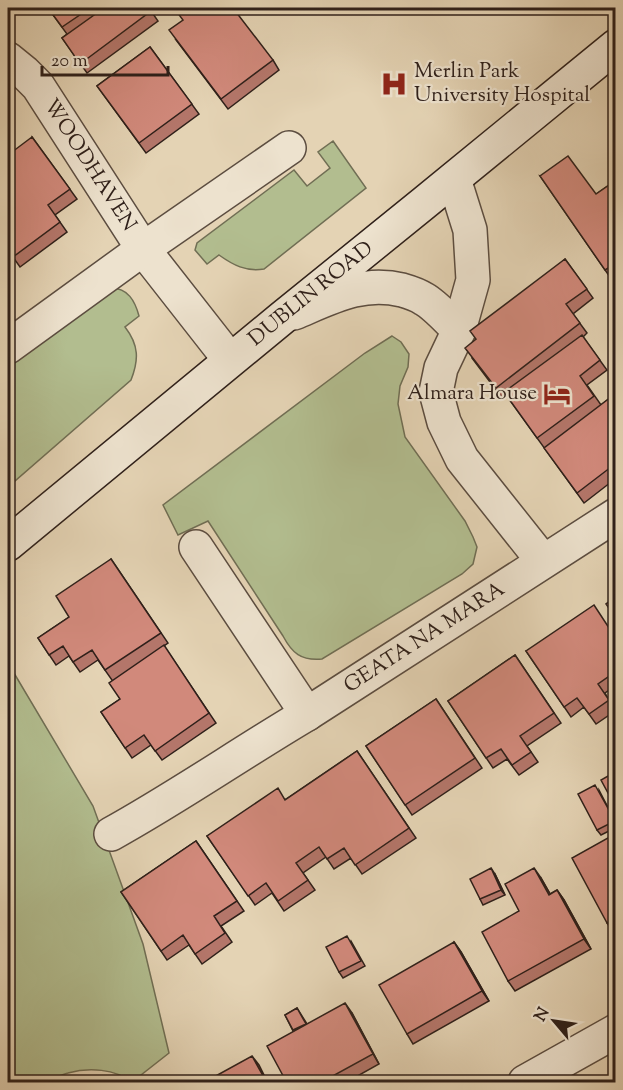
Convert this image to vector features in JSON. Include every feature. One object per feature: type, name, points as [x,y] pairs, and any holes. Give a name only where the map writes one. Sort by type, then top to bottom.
[{"type":"street","name":"DUBLIN ROAD","points":[[8,544],[615,46]]},
{"type":"street","name":"WOODHAVEN","points":[[8,59],[38,86],[143,249],[230,360]]},
{"type":"street","name":"WOODHAVEN","points":[[8,347],[143,249],[289,148]]},
{"type":"street","points":[[454,179],[470,230],[473,280],[459,330],[441,368],[436,392],[444,422],[462,459],[543,561]]},
{"type":"street","points":[[282,318],[350,290],[390,287],[425,299],[459,330]]},
{"type":"street","name":"GEATA NA MARA","points":[[111,834],[138,820],[307,714],[615,514]]},
{"type":"street","points":[[196,547],[307,714]]},
{"type":"street","points":[[525,1083],[612,1041]]},
{"type":"green space","points":[[333,141],[366,188],[264,269],[240,267],[219,255],[207,264],[195,250],[197,243],[294,170],[307,186],[330,168],[318,152]]},
{"type":"green space","points":[[111,288],[122,290],[130,296],[139,316],[125,327],[133,340],[136,353],[131,380],[8,487],[8,367],[57,332]]},
{"type":"green space","points":[[392,336],[401,342],[409,354],[408,367],[400,386],[398,404],[405,437],[465,521],[477,547],[473,564],[462,574],[322,659],[308,659],[298,655],[290,647],[208,521],[178,535],[163,505],[365,353]]},
{"type":"green space","points":[[8,663],[93,806],[143,944],[169,1053],[132,1082],[118,1074],[102,1070],[84,1070],[68,1073],[42,1083],[8,1082]]},
{"type":"building","points":[[48,8],[90,8],[62,27]]},
{"type":"building","points":[[104,8],[149,8],[151,11],[80,64],[62,38]]},
{"type":"building","points":[[174,8],[233,8],[273,60],[221,99],[169,30],[183,20]]},
{"type":"building","points":[[150,47],[192,104],[139,143],[97,86]]},
{"type":"building","points":[[32,137],[70,189],[48,205],[60,222],[13,257],[8,249],[8,155]]},
{"type":"building","points":[[568,156],[596,194],[615,181],[615,264],[605,270],[540,176]]},
{"type":"building","points":[[565,259],[587,289],[566,304],[580,323],[496,388],[465,348],[476,339],[470,331]]},
{"type":"building","name":"Almara House","points":[[582,335],[600,360],[580,376],[594,396],[537,438],[504,392]]},
{"type":"building","points":[[615,394],[615,464],[577,493],[544,448]]},
{"type":"building","points":[[111,559],[161,633],[105,670],[92,650],[73,662],[63,646],[49,655],[38,638],[69,617],[56,596]]},
{"type":"building","points":[[615,597],[615,617],[606,604]]},
{"type":"building","points":[[594,605],[615,637],[615,672],[598,684],[609,700],[589,714],[577,698],[564,707],[526,651]]},
{"type":"building","points":[[164,645],[209,713],[155,751],[144,735],[125,748],[101,712],[120,699],[109,683]]},
{"type":"building","points":[[515,655],[554,713],[520,736],[531,752],[512,765],[501,749],[486,758],[448,701]]},
{"type":"building","points":[[436,699],[475,758],[405,805],[366,746]]},
{"type":"building","points":[[357,751],[409,828],[355,865],[344,848],[327,859],[319,847],[296,863],[308,880],[278,901],[266,883],[248,896],[207,836],[278,788],[285,800]]},
{"type":"building","points":[[615,772],[615,806],[601,780]]},
{"type":"building","points":[[595,785],[615,821],[597,830],[578,794]]},
{"type":"building","points":[[615,834],[615,918],[607,923],[572,858]]},
{"type":"building","points":[[196,841],[237,901],[214,916],[225,933],[195,954],[183,935],[161,951],[121,892]]},
{"type":"building","points":[[491,868],[501,890],[480,899],[470,879]]},
{"type":"building","points":[[534,868],[549,895],[557,890],[584,939],[508,981],[482,932],[519,911],[505,884]]},
{"type":"building","points":[[347,936],[361,961],[339,972],[326,947]]},
{"type":"building","points":[[454,942],[482,991],[407,1034],[379,985]]},
{"type":"building","points":[[345,1003],[373,1054],[320,1083],[287,1083],[267,1046]]},
{"type":"building","points":[[297,1008],[306,1024],[293,1030],[285,1015]]},
{"type":"building","points":[[252,1056],[267,1083],[203,1083]]},
{"type":"place","name":"Merlin Park University Hospital","points":[[394,84]]},
{"type":"place","name":"Almara House","points":[[557,394]]}]
